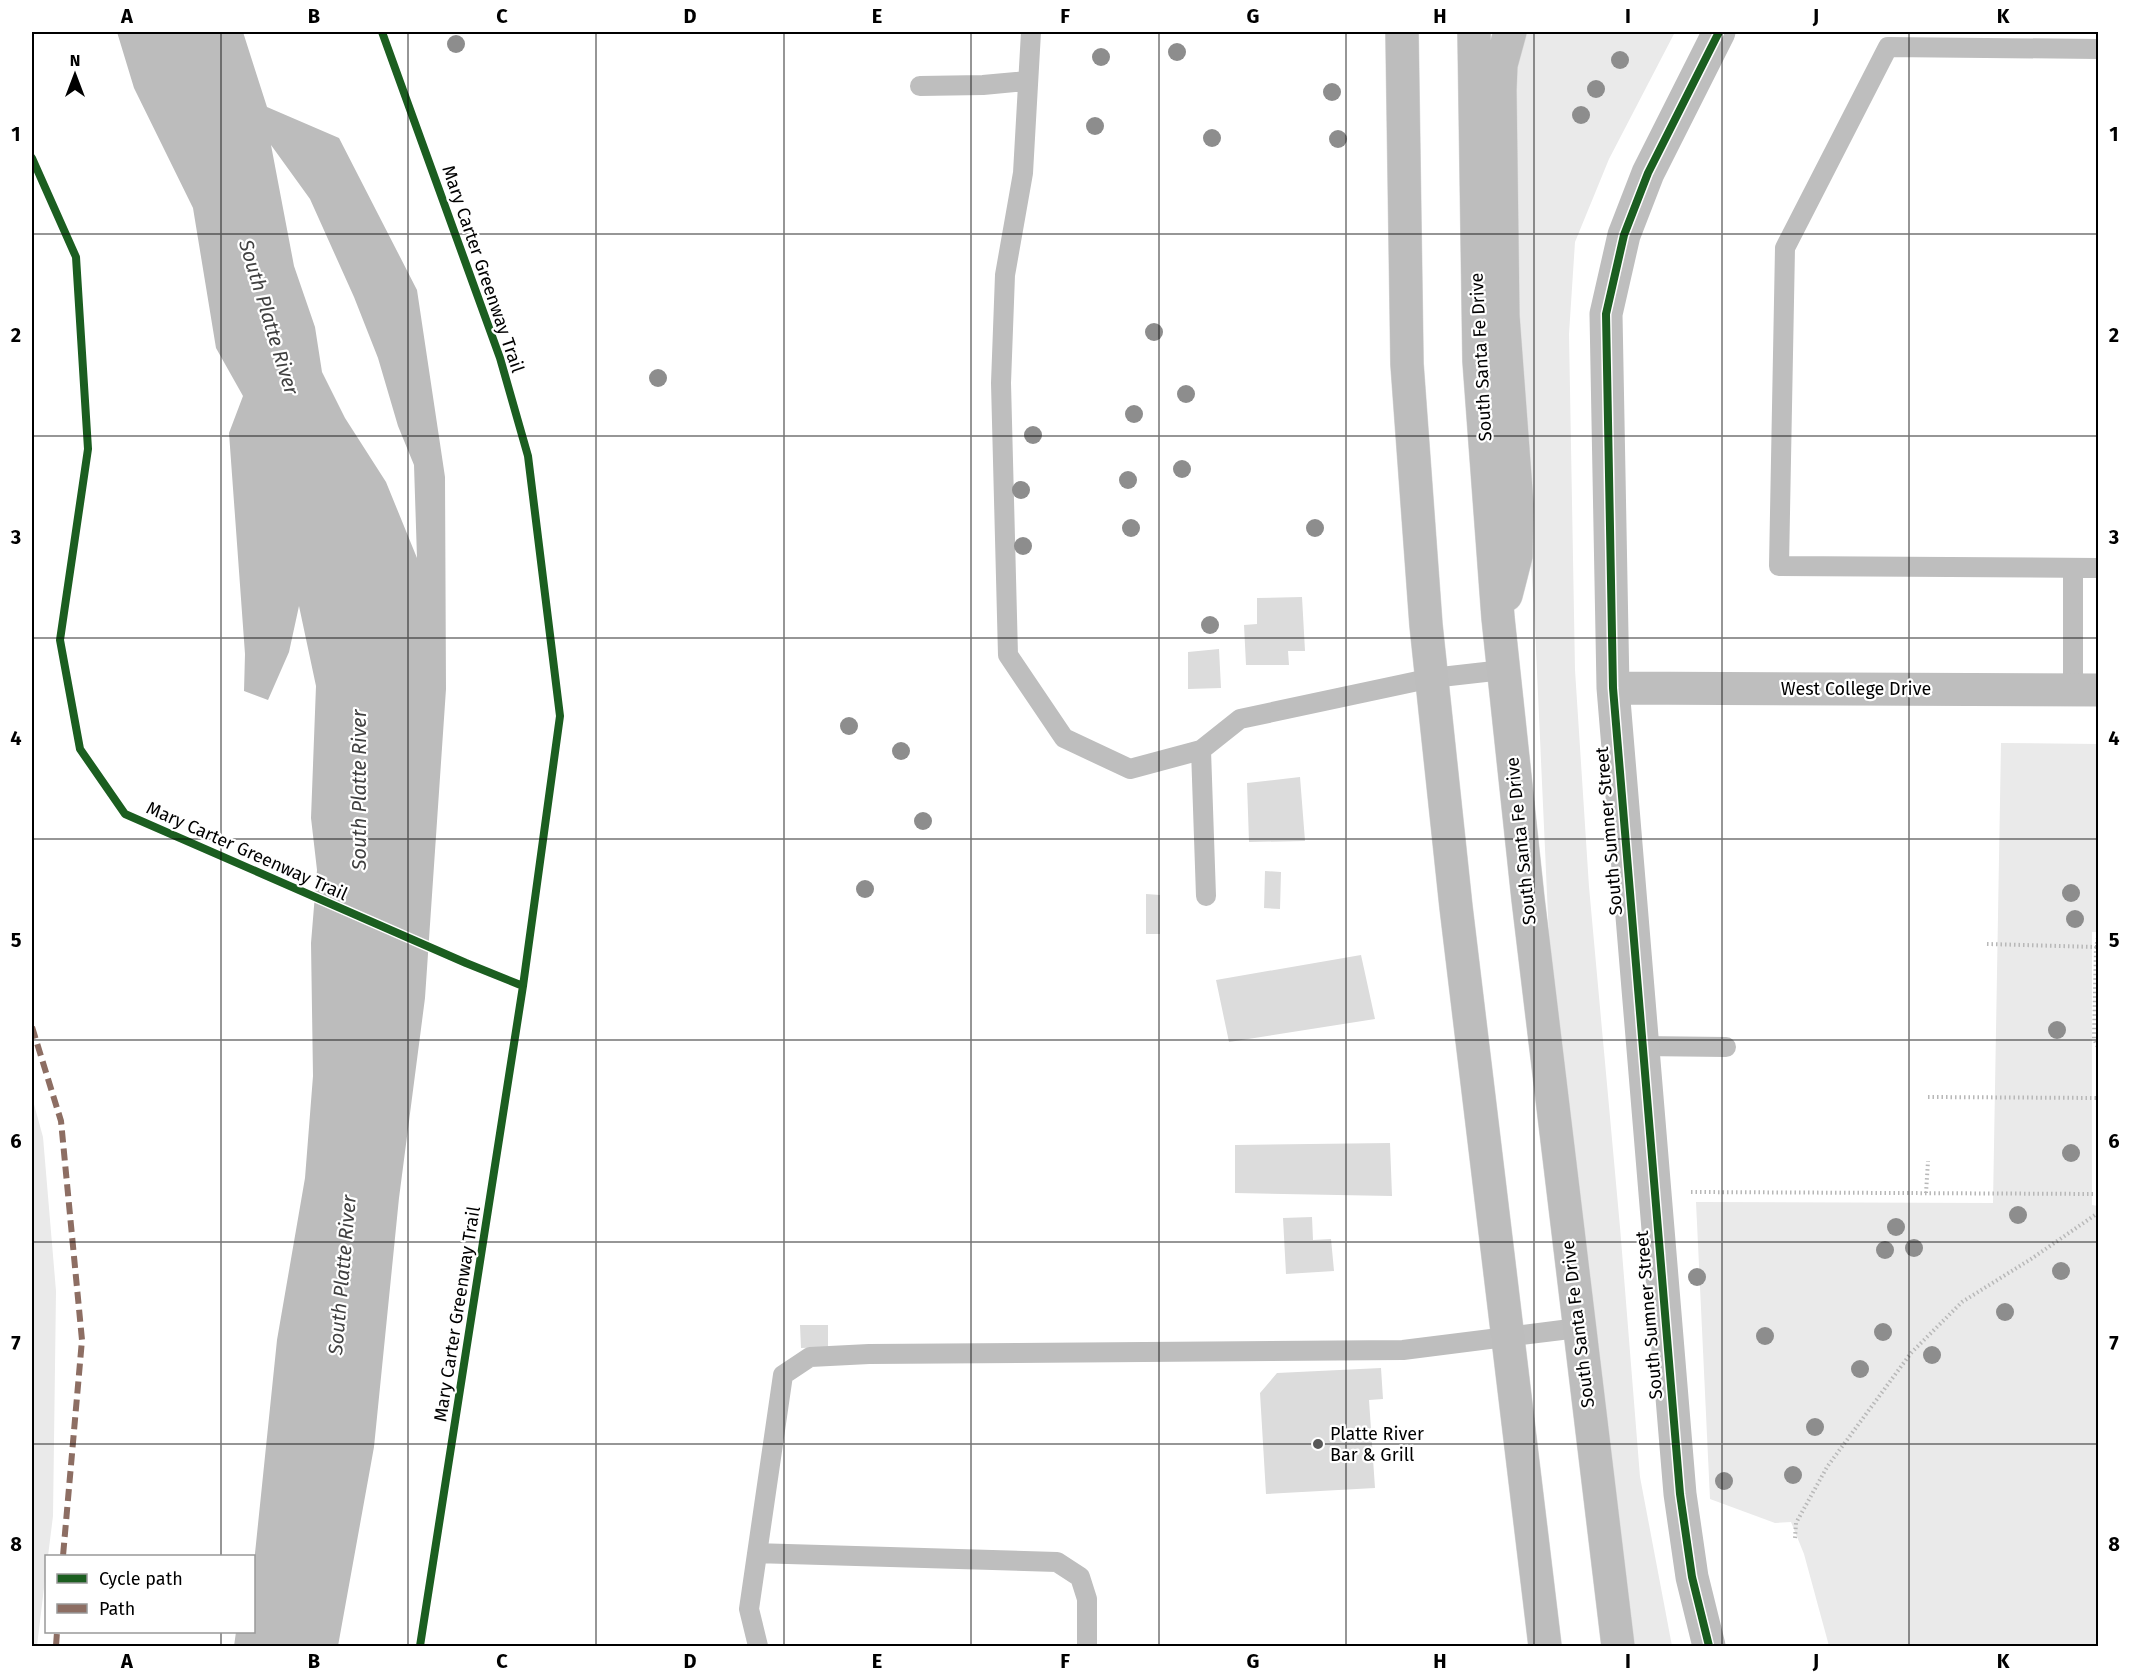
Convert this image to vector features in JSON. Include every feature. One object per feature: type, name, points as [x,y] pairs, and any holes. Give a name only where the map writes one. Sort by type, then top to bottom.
[{"type":"highway","points":[[1402,32],[1407,364],[1432,678],[1456,907],[1545,1647]]},
{"type":"highway","name":"South Santa Fe Drive","points":[[1474,32],[1479,361],[1503,670],[1526,887],[1618,1647]]},
{"type":"highway","points":[[1499,623],[1512,574],[1517,534],[1517,504],[1503,316],[1500,114],[1502,64],[1510,32]]},
{"type":"street","name":"South Sumner Street","points":[[1709,1647],[1692,1577],[1680,1494],[1613,688],[1606,314],[1624,235],[1648,173],[1719,32]]},
{"type":"street","name":"West College Drive","points":[[1613,688],[2086,690]]},
{"type":"lane","points":[[1031,32],[1023,173],[1005,275],[1001,383],[1008,655],[1064,738],[1130,769],[1201,750],[1240,720],[1432,678],[1503,670]]},
{"type":"lane","points":[[2098,49],[1888,47],[1785,248],[1779,566],[2098,568]]},
{"type":"lane","points":[[920,86],[983,85],[1027,81]]},
{"type":"lane","points":[[2073,568],[2086,690]]},
{"type":"lane","points":[[1201,750],[1206,896]]},
{"type":"lane","points":[[1641,1046],[1726,1047]]},
{"type":"lane","points":[[758,1647],[749,1609],[783,1375],[810,1357],[880,1353],[1403,1350],[1578,1328]]},
{"type":"lane","points":[[757,1553],[1057,1562],[1080,1577],[1087,1599],[1087,1647]]},
{"type":"path","points":[[2098,938],[2094,1039],[2098,1047]]},
{"type":"path","points":[[1987,944],[2096,947]]},
{"type":"path","points":[[1928,1097],[2098,1098]]},
{"type":"path","points":[[1926,1193],[1928,1161]]},
{"type":"path","points":[[1690,1192],[2098,1194]]},
{"type":"path","points":[[1795,1539],[1796,1522],[1827,1467],[1911,1353],[1962,1302],[2031,1259],[2098,1213]]},
{"type":"shaded area","points":[[1523,32],[1675,32],[1609,159],[1575,242],[1569,334],[1575,670],[1589,887],[1640,1477],[1672,1646],[1634,1646],[1591,1312],[1549,938],[1534,605],[1513,324],[1515,41]]},
{"type":"shaded area","points":[[2001,743],[2098,744],[2098,932],[2092,932],[2092,1205],[2098,1206],[2098,1646],[1829,1646],[1804,1554],[1791,1522],[1775,1523],[1710,1499],[1696,1202],[1993,1203]]},
{"type":"shaded area","points":[[32,1097],[43,1137],[56,1291],[53,1516],[48,1555],[45,1555],[45,1579],[37,1646],[32,1646]]},
{"type":"water","name":"South Platte River","points":[[117,32],[243,32],[267,107],[339,138],[417,290],[445,477],[446,689],[425,998],[399,1198],[374,1447],[338,1646],[234,1646],[236,1633],[255,1633],[255,1555],[277,1340],[305,1178],[313,1076],[311,943],[317,870],[311,818],[316,686],[299,606],[289,652],[268,700],[244,691],[245,654],[229,433],[243,396],[216,348],[193,208],[134,88]],"holes":[[[271,145],[310,199],[354,297],[378,358],[398,426],[414,465],[417,558],[386,482],[345,418],[322,372],[315,327],[294,266]]]},
{"type":"building","points":[[1302,597],[1305,651],[1288,651],[1289,665],[1246,665],[1244,625],[1257,624],[1257,598]]},
{"type":"building","points":[[1219,649],[1221,688],[1188,689],[1188,652]]},
{"type":"building","points":[[1300,777],[1305,841],[1249,842],[1247,783]]},
{"type":"building","points":[[1265,871],[1281,872],[1280,909],[1264,908]]},
{"type":"building","points":[[1146,894],[1160,895],[1160,934],[1146,934]]},
{"type":"building","points":[[1361,955],[1375,1019],[1229,1042],[1216,980]]},
{"type":"building","points":[[1390,1143],[1392,1196],[1235,1193],[1235,1145]]},
{"type":"building","points":[[1312,1217],[1313,1240],[1331,1239],[1334,1271],[1286,1274],[1283,1218]]},
{"type":"building","points":[[800,1325],[828,1325],[828,1347],[801,1348]]},
{"type":"building","name":"Platte River Bar & Grill","points":[[1381,1368],[1383,1399],[1369,1400],[1375,1488],[1266,1494],[1260,1393],[1277,1373]]},
{"type":"marked path","points":[[32,1027],[61,1121],[82,1340],[63,1555]]},
{"type":"marked path","points":[[56,1646],[57,1633]]},
{"type":"cycle path","name":"Mary Carter Greenway Trail","points":[[382,32],[500,358],[528,456],[560,716],[523,986],[420,1646]]},
{"type":"cycle path","points":[[1709,1646],[1692,1577],[1680,1494],[1613,688],[1606,314],[1624,235],[1648,173],[1719,32]]},
{"type":"cycle path","name":"Mary Carter Greenway Trail","points":[[32,158],[76,257],[88,449],[60,640],[80,749],[125,814],[523,986]]},
{"type":"place","name":"Platte River Bar & Grill","points":[[1318,1444]]}]
